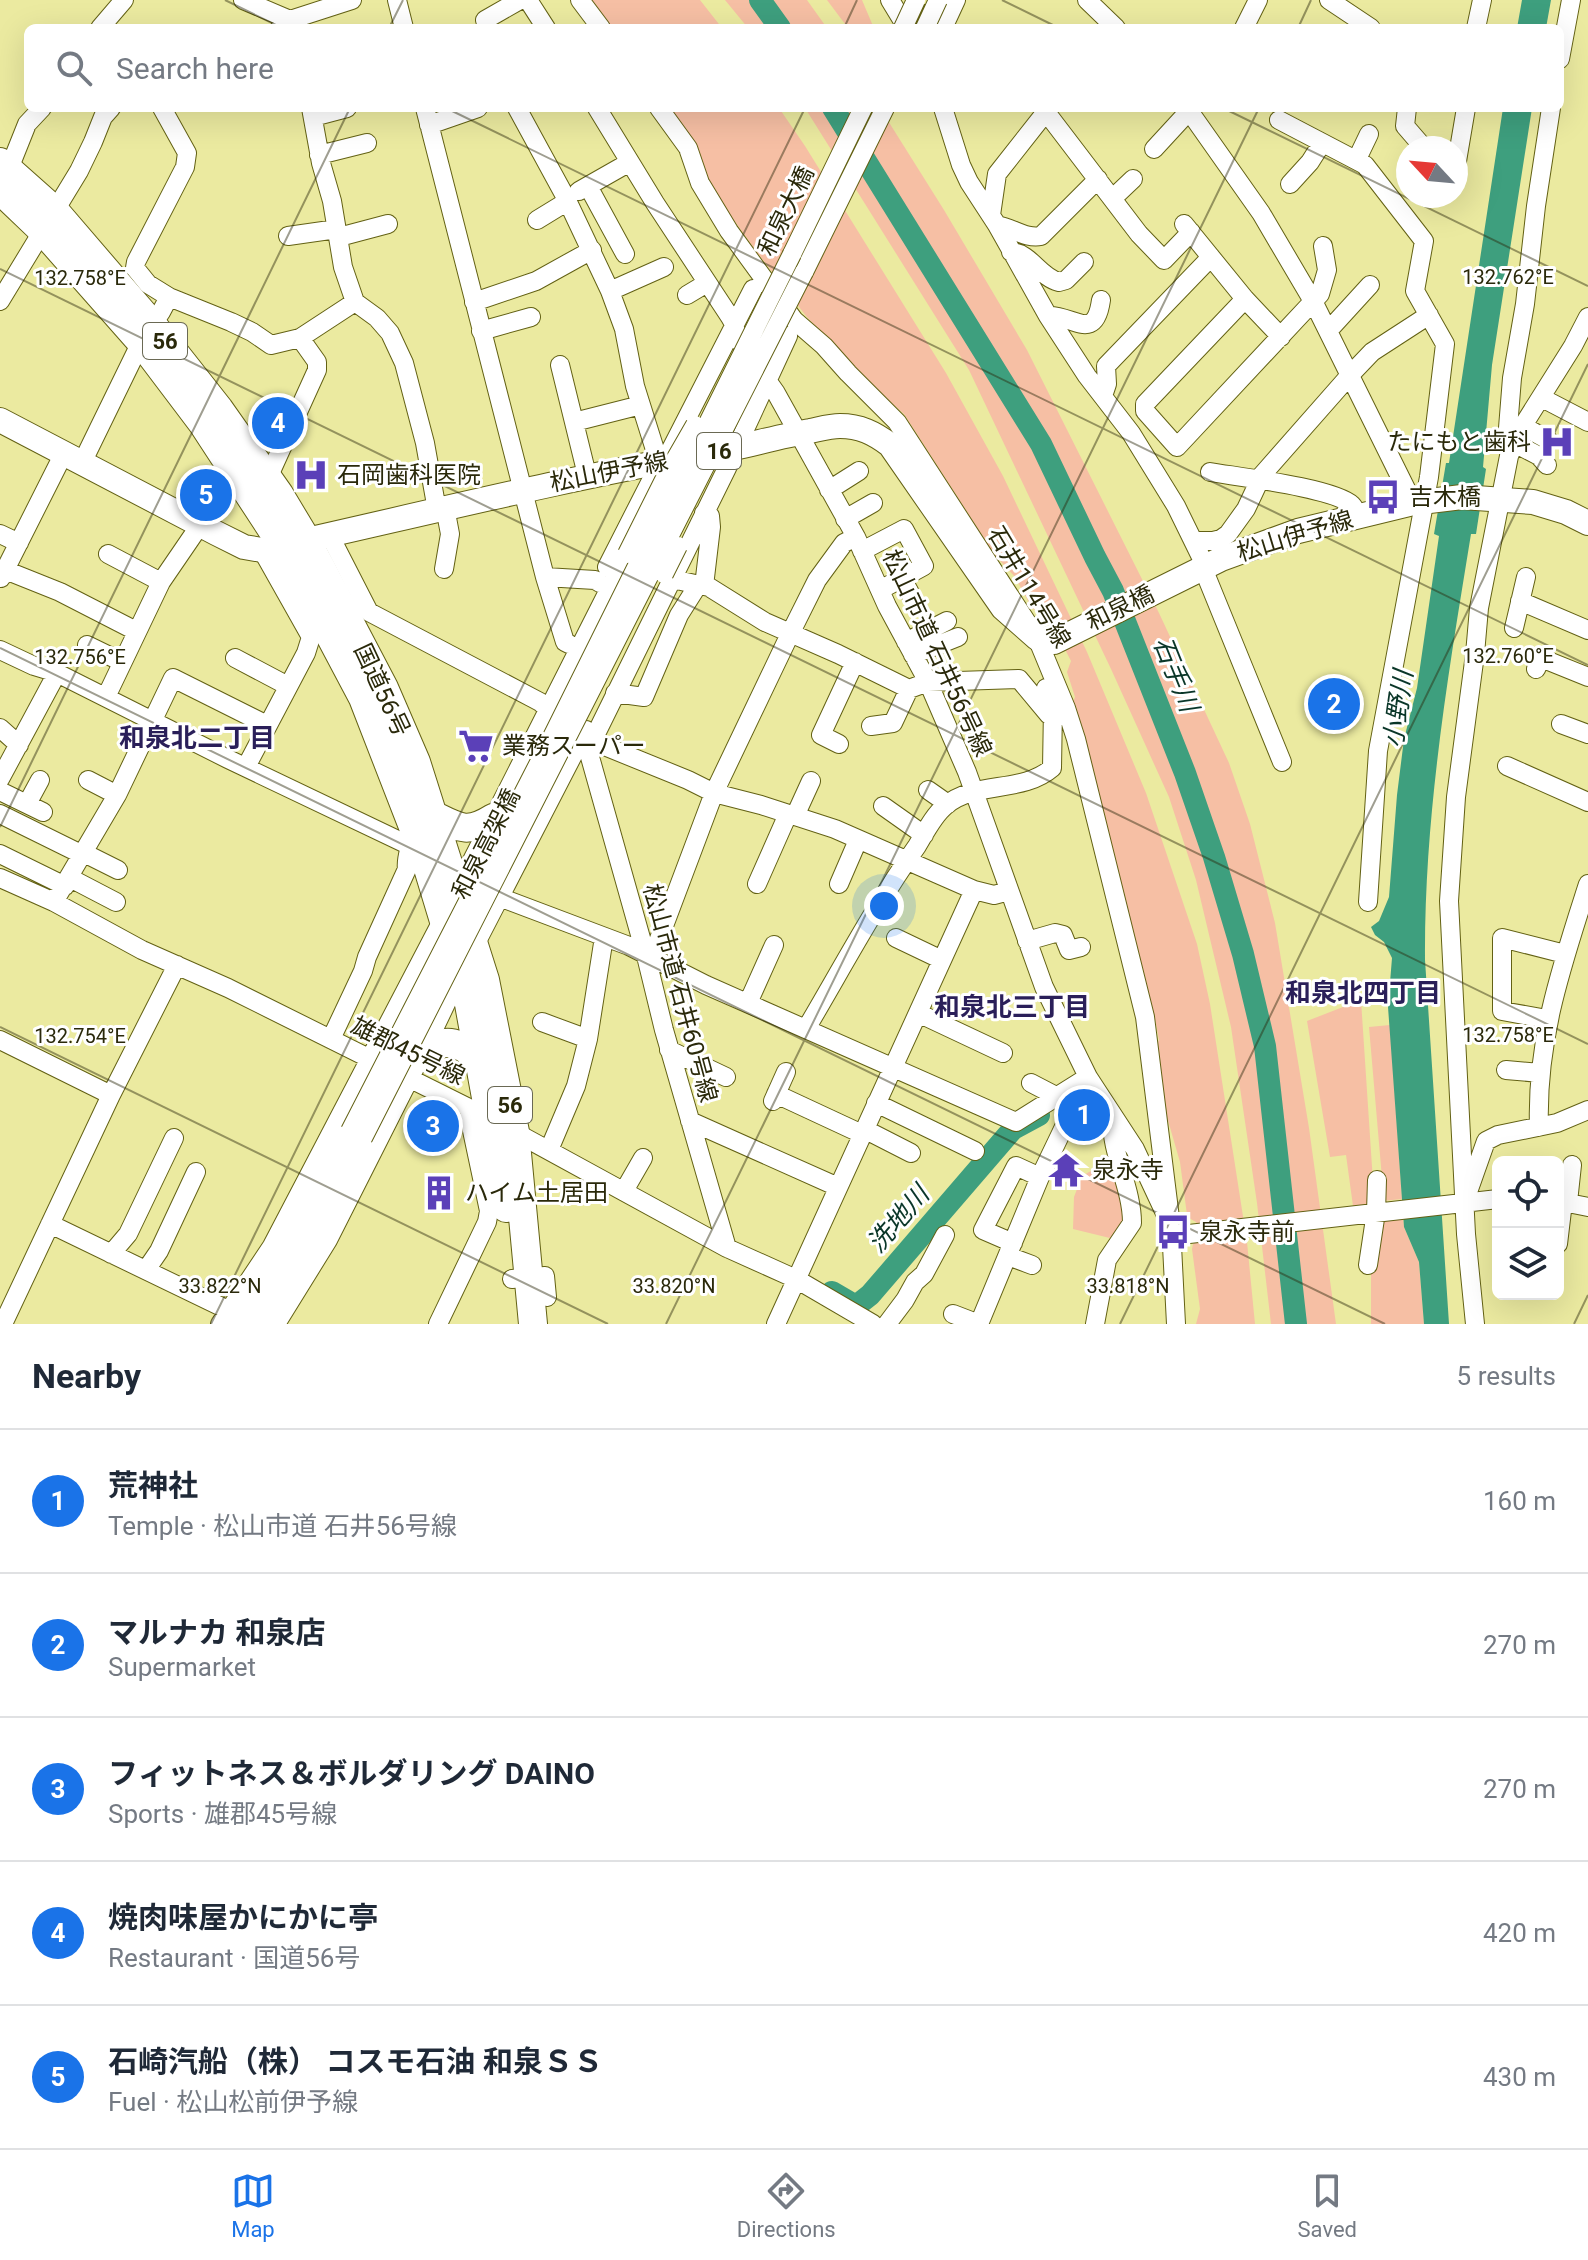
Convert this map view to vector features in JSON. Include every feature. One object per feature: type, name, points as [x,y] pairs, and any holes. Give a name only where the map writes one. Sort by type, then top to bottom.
[{"type":"highway","name":"国道56号","points":[[2,181],[48,221],[219,409],[259,485],[384,688],[416,762],[414,841],[443,918],[469,1004],[506,1208],[529,1285],[533,1324]]},
{"type":"highway","points":[[414,841],[477,827],[493,818]]},
{"type":"highway","name":"国道56号","points":[[414,841],[457,891],[485,980],[491,1119]]},
{"type":"highway","points":[[423,1052],[432,1046],[451,1042],[462,1046],[481,1062]]},
{"type":"highway","name":"国道56号","points":[[515,1324],[529,1285]]},
{"type":"main road","points":[[0,420],[244,547],[295,542]]},
{"type":"main road","name":"松山伊予線","points":[[295,542],[587,475],[735,448],[797,433],[838,426],[861,427],[890,445],[1003,608],[1037,638]]},
{"type":"main road","points":[[223,536],[233,532],[247,518],[259,485]]},
{"type":"main road","points":[[1422,502],[1462,497],[1533,502],[1566,512],[1588,523]]},
{"type":"main road","name":"松山伊予線","points":[[1168,586],[1221,559],[1298,531],[1422,502]]},
{"type":"main road","name":"和泉橋","points":[[1037,638],[1054,642],[1168,586]]},
{"type":"street","points":[[103,24],[124,0]]},
{"type":"street","points":[[243,0],[285,24]]},
{"type":"street","points":[[287,0],[287,24]]},
{"type":"street","points":[[290,24],[352,0]]},
{"type":"street","points":[[397,0],[403,24]]},
{"type":"street","points":[[486,24],[485,20],[520,0]]},
{"type":"street","points":[[528,0],[543,24]]},
{"type":"street","points":[[580,0],[598,24]]},
{"type":"street","points":[[890,0],[903,24]]},
{"type":"street","points":[[907,24],[916,0]]},
{"type":"street","points":[[916,0],[932,24]]},
{"type":"street","points":[[927,24],[938,0]]},
{"type":"street","points":[[945,24],[956,0]]},
{"type":"street","points":[[1087,0],[1112,20]]},
{"type":"street","points":[[1246,24],[1258,0]]},
{"type":"street","points":[[1329,0],[1365,24]]},
{"type":"street","points":[[1477,24],[1482,0]]},
{"type":"street","points":[[1564,37],[1569,9],[1576,10],[1582,0]]},
{"type":"street","points":[[2,181],[27,124],[38,112]]},
{"type":"street","points":[[0,301],[79,171],[107,112]]},
{"type":"street","points":[[164,112],[187,153],[185,167],[136,262],[135,268],[148,284],[169,297],[252,332],[271,345],[300,338],[355,302]]},
{"type":"street","points":[[312,112],[343,267],[355,302],[377,318],[390,333],[404,363],[425,443],[435,499],[447,518],[450,534],[444,569]]},
{"type":"street","points":[[455,112],[427,117],[545,577],[565,642],[569,644]]},
{"type":"street","points":[[519,112],[567,200],[610,291],[624,329],[635,386],[661,461]]},
{"type":"street","name":"松山市道 石井56号線","points":[[599,112],[734,324],[738,339],[776,393],[859,544],[928,682],[974,790],[1044,987],[1088,1077],[1135,1149],[1171,1226]]},
{"type":"street","name":"石井114号線","points":[[662,112],[688,148],[700,183],[729,231],[794,320],[824,346],[897,422],[1037,638],[1076,739],[1142,1003],[1171,1226],[1176,1324]]},
{"type":"street","name":"和泉大橋","points":[[688,482],[751,335],[861,112]]},
{"type":"street","name":"和泉大橋","points":[[672,572],[771,349],[883,112]]},
{"type":"street","points":[[944,112],[965,174],[976,195],[1087,376],[1131,433],[1194,541],[1282,762]]},
{"type":"street","points":[[994,220],[997,174],[1046,112]]},
{"type":"street","points":[[1049,112],[1139,234],[1164,260],[1188,228],[1245,299],[1281,337]]},
{"type":"street","points":[[1154,149],[1192,112]]},
{"type":"street","points":[[1194,112],[1261,213],[1314,303],[1350,375],[1422,502]]},
{"type":"street","points":[[1407,112],[1405,126],[1414,136]]},
{"type":"street","points":[[1461,136],[1465,112]]},
{"type":"street","points":[[1548,440],[1519,434],[1508,428],[1512,378],[1550,112]]},
{"type":"street","points":[[1279,120],[1365,165],[1424,241],[1415,291],[1445,344],[1422,502],[1378,751],[1368,902]]},
{"type":"street","points":[[1357,159],[1369,134]]},
{"type":"street","points":[[319,155],[367,143]]},
{"type":"street","points":[[1290,184],[1322,143]]},
{"type":"street","points":[[537,220],[630,162]]},
{"type":"street","points":[[965,174],[983,178],[997,174]]},
{"type":"street","points":[[994,220],[1028,236],[1041,236],[1098,179]]},
{"type":"street","points":[[1113,198],[1133,179]]},
{"type":"street","points":[[588,186],[625,254]]},
{"type":"street","points":[[288,236],[338,233],[388,224]]},
{"type":"street","points":[[1245,299],[1145,404],[1145,411],[1177,447],[1314,303],[1324,286],[1327,270],[1323,246]]},
{"type":"street","points":[[474,302],[536,281],[592,250]]},
{"type":"street","points":[[1011,252],[1022,254],[1044,276],[1059,282],[1066,280],[1084,262]]},
{"type":"street","points":[[1103,396],[1107,384],[1106,366],[1211,257]]},
{"type":"street","points":[[610,291],[664,267]]},
{"type":"street","points":[[687,295],[707,283]]},
{"type":"street","points":[[1328,331],[1370,285]]},
{"type":"street","points":[[295,542],[369,612],[544,705],[554,702],[661,461],[670,451],[753,289]]},
{"type":"street","points":[[136,631],[4,567],[169,297]]},
{"type":"street","points":[[1048,316],[1086,325],[1094,321],[1101,300]]},
{"type":"street","points":[[1194,541],[1213,541],[1228,534],[1246,509],[1258,481],[1350,375],[1372,352],[1429,315]]},
{"type":"street","points":[[481,331],[531,317]]},
{"type":"street","points":[[1475,1324],[1462,1203],[1449,901],[1456,797],[1479,608],[1509,456],[1588,317]]},
{"type":"street","points":[[276,1324],[328,1240],[499,897],[704,513],[766,381],[783,329]]},
{"type":"street","name":"和泉大橋","points":[[688,482],[783,329]]},
{"type":"street","name":"和泉大橋","points":[[625,545],[730,362],[751,335]]},
{"type":"street","points":[[259,485],[317,370],[317,362],[300,338]]},
{"type":"street","points":[[560,365],[587,475]]},
{"type":"street","points":[[1542,398],[1588,422]]},
{"type":"street","points":[[574,422],[641,405]]},
{"type":"street","points":[[1519,434],[1547,465]]},
{"type":"street","points":[[829,490],[859,471]]},
{"type":"street","points":[[1210,472],[1293,485],[1350,503],[1357,516]]},
{"type":"street","name":"和泉高架橋","points":[[241,1321],[273,1275],[356,1134],[688,482]]},
{"type":"street","points":[[845,519],[873,503]]},
{"type":"street","points":[[615,693],[644,697],[672,631],[701,585],[711,527],[710,516],[704,513]]},
{"type":"street","points":[[106,697],[161,582],[200,525]]},
{"type":"street","points":[[646,956],[656,947],[714,793],[817,580],[844,543],[859,544],[904,529],[924,566],[880,590]]},
{"type":"street","points":[[0,534],[19,543]]},
{"type":"street","points":[[246,767],[306,653],[311,637],[295,542]]},
{"type":"street","points":[[625,545],[672,572],[721,593],[790,634],[909,689]]},
{"type":"street","points":[[50,1224],[146,1270],[241,1321],[272,1246],[493,818],[569,644],[600,583],[625,545]]},
{"type":"street","points":[[108,554],[161,582]]},
{"type":"street","points":[[672,572],[590,745],[688,780],[714,793],[792,815],[974,890],[994,895],[1009,891]]},
{"type":"street","points":[[545,577],[595,580],[600,583]]},
{"type":"street","points":[[1514,628],[1526,577]]},
{"type":"street","points":[[902,578],[912,597]]},
{"type":"street","points":[[1520,601],[1588,630]]},
{"type":"street","points":[[877,630],[895,621]]},
{"type":"street","points":[[910,649],[947,621]]},
{"type":"street","points":[[649,626],[672,631]]},
{"type":"street","points":[[910,649],[958,637]]},
{"type":"street","points":[[806,1029],[906,861],[943,807],[974,790],[1040,777],[1052,768],[1053,708],[1042,677],[1037,638]]},
{"type":"street","points":[[87,645],[122,662]]},
{"type":"street","points":[[0,650],[57,673],[246,767],[414,841],[407,869],[331,1039]]},
{"type":"street","points":[[235,658],[288,686]]},
{"type":"street","points":[[1536,669],[1541,658],[1588,677]]},
{"type":"street","points":[[839,744],[821,735],[855,662]]},
{"type":"street","points":[[2,768],[19,745],[57,673]]},
{"type":"street","points":[[63,889],[117,795],[173,678],[267,725]]},
{"type":"street","points":[[871,726],[893,723],[909,689],[928,682],[1019,679],[1041,702],[1053,721]]},
{"type":"street","points":[[1561,724],[1588,734]]},
{"type":"street","points":[[0,728],[19,745]]},
{"type":"street","name":"松山市道 石井60号線","points":[[590,745],[669,1050],[727,1248]]},
{"type":"street","points":[[1040,749],[1043,763],[1040,777]]},
{"type":"street","points":[[1507,766],[1526,781],[1553,793],[1588,802]]},
{"type":"street","points":[[0,791],[35,808],[40,780]]},
{"type":"street","points":[[88,780],[117,795]]},
{"type":"street","points":[[757,884],[811,781]]},
{"type":"street","points":[[928,790],[948,804]]},
{"type":"street","points":[[883,806],[924,835]]},
{"type":"street","points":[[0,814],[118,870]]},
{"type":"street","points":[[839,884],[858,840]]},
{"type":"street","points":[[0,854],[63,889],[116,902]]},
{"type":"street","name":"雄郡45号線","points":[[0,878],[63,889],[109,933],[491,1119],[727,1248],[796,1279],[873,1324]]},
{"type":"street","points":[[1539,1127],[1540,1073],[1547,1019],[1565,954],[1580,936],[1588,884]]},
{"type":"street","points":[[776,1324],[974,890]]},
{"type":"street","points":[[499,897],[629,946],[748,1003],[1016,1122],[1088,1077]]},
{"type":"street","points":[[1547,1019],[1502,1011],[1501,931],[1565,954]]},
{"type":"street","points":[[1027,941],[1055,933],[1063,935],[1069,950],[1081,947]]},
{"type":"street","points":[[549,1150],[576,1086],[588,1039],[604,937]]},
{"type":"street","points":[[896,938],[942,960]]},
{"type":"street","points":[[748,1003],[774,945]]},
{"type":"street","points":[[3,1324],[111,1095],[177,965]]},
{"type":"street","points":[[918,1013],[982,1049],[1003,1053]]},
{"type":"street","points":[[542,1022],[588,1039]]},
{"type":"street","points":[[0,1040],[111,1095]]},
{"type":"street","points":[[669,1050],[726,1077]]},
{"type":"street","points":[[1506,1070],[1540,1073]]},
{"type":"street","points":[[786,1072],[774,1097],[911,1153]]},
{"type":"street","points":[[953,1314],[979,1324],[1040,1177],[1088,1077]]},
{"type":"street","points":[[1031,1083],[1056,1096]]},
{"type":"street","points":[[876,1103],[975,1151]]},
{"type":"street","points":[[1462,1203],[1486,1141],[1498,1135],[1557,1123],[1588,1110]]},
{"type":"street","points":[[1095,1324],[1107,1260],[1132,1223],[1128,1188],[1115,1141],[1112,1115]]},
{"type":"street","points":[[438,1324],[487,1222],[491,1119]]},
{"type":"street","points":[[690,1121],[838,1187]]},
{"type":"street","points":[[111,1254],[128,1234],[167,1145]]},
{"type":"street","points":[[624,1191],[643,1158]]},
{"type":"street","points":[[1564,1198],[1572,1165]]},
{"type":"street","points":[[1032,1265],[983,1230],[1016,1166],[1040,1177]]},
{"type":"street","points":[[146,1270],[159,1251],[175,1204],[196,1172]]},
{"type":"street","points":[[1368,1265],[1379,1212],[1377,1180]]},
{"type":"street","points":[[1171,1226],[1179,1234],[1189,1234],[1492,1200]]},
{"type":"street","points":[[1564,1202],[1588,1207]]},
{"type":"street","points":[[887,1324],[915,1282],[924,1274],[945,1235]]},
{"type":"shaded area","points":[[589,0],[700,0],[719,24],[606,24]]},
{"type":"shaded area","points":[[725,0],[807,0],[824,24],[745,24]]},
{"type":"shaded area","points":[[827,0],[862,0],[872,24],[845,24]]},
{"type":"shaded area","points":[[1522,0],[1551,0],[1547,24],[1518,24]]},
{"type":"shaded area","points":[[670,112],[782,112],[946,373],[1003,476],[1087,652],[1146,793],[1197,944],[1210,1004],[1247,1242],[1255,1324],[1196,1324],[1200,1309],[1192,1249],[1199,1240],[1196,1222],[1187,1215],[1180,1162],[1167,1117],[1155,1019],[1073,702],[1075,697],[1067,672],[1071,661],[1049,618],[1032,608],[1015,577],[994,554],[904,414],[864,379],[806,316],[710,187]]},
{"type":"shaded area","points":[[808,112],[883,112],[1027,350],[1159,613],[1229,763],[1250,824],[1275,923],[1309,1128],[1336,1324],[1271,1324],[1231,1027],[1196,880],[1169,797],[969,370]]},
{"type":"shaded area","points":[[1502,112],[1531,112],[1492,365],[1483,467],[1486,469],[1476,534],[1471,534],[1462,587],[1433,799],[1425,960],[1449,1324],[1424,1324],[1419,1262],[1404,1227],[1388,1007],[1392,958],[1371,927],[1379,921],[1389,897],[1404,739],[1417,688],[1439,536],[1434,534],[1446,463],[1449,463]]},
{"type":"shaded area","points":[[1361,1000],[1374,1197],[1370,1204],[1353,1206],[1346,1155],[1330,1157],[1307,1021]]},
{"type":"shaded area","points":[[1390,1025],[1402,1199],[1382,1201],[1369,1027]]},
{"type":"shaded area","points":[[1112,1159],[1130,1220],[1118,1240],[1073,1229],[1074,1197],[1082,1176]]},
{"type":"shaded area","points":[[1403,1216],[1404,1227],[1419,1262],[1424,1324],[1371,1324],[1371,1272],[1379,1218]]},
{"type":"waterway","name":"石手川","points":[[760,0],[777,24]]},
{"type":"waterway","name":"石手川","points":[[835,112],[1041,444],[1113,591],[1185,773],[1243,954],[1265,1046],[1296,1324]]},
{"type":"waterway","name":"洗地川","points":[[832,1292],[856,1306],[870,1295],[1013,1129],[1039,1115]]},
{"type":"place","name":"焼肉味屋かにかに亭","points":[[278,423]]},
{"type":"place","name":"たにもと歯科","points":[[1557,442]]},
{"type":"place","name":"石岡歯科医院","points":[[311,475]]},
{"type":"place","name":"石崎汽船（株） コスモ石油 和泉ＳＳ","points":[[206,495]]},
{"type":"place","name":"吉木橋","points":[[1383,497]]},
{"type":"place","name":"マルナカ 和泉店","points":[[1334,704]]},
{"type":"place","name":"業務スーパー","points":[[476,746]]},
{"type":"place","name":"荒神社","points":[[1084,1115]]},
{"type":"place","name":"フィットネス＆ボルダリング DAINO","points":[[433,1126]]},
{"type":"place","name":"泉永寺","points":[[1066,1170]]},
{"type":"place","name":"ハイム土居田","points":[[439,1193]]},
{"type":"place","name":"泉永寺前","points":[[1173,1232]]},
{"type":"district","name":"和泉北二丁目","points":[[197,738]]},
{"type":"district","name":"和泉北四丁目","points":[[1363,993]]},
{"type":"district","name":"和泉北三丁目","points":[[1012,1007]]},
{"type":"water label","name":"小野川","points":[[1398,709]]}]
